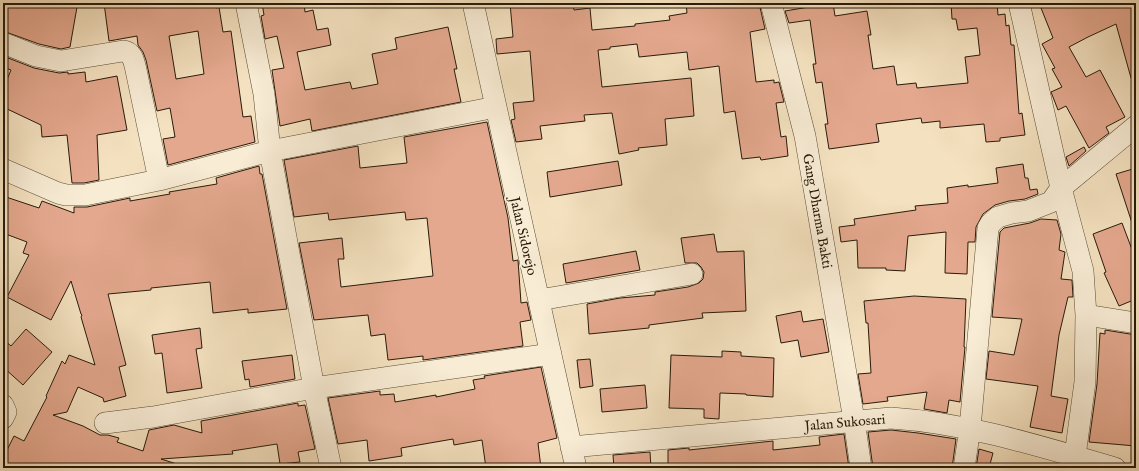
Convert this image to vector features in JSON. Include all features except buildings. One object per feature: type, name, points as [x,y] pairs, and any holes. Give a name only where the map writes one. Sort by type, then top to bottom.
[{"type":"street","points":[[246,3],[264,94],[270,151],[314,388],[331,468]]},
{"type":"street","name":"Jalan Sidorejo","points":[[473,3],[576,468]]},
{"type":"street","name":"Gang Dharma Bakti","points":[[771,3],[805,136],[861,468]]},
{"type":"street","points":[[1019,3],[1061,188],[1083,271],[1086,315],[1085,382],[1075,456]]},
{"type":"street","points":[[3,44],[36,56],[61,61],[123,51],[131,54],[136,70],[159,180]]},
{"type":"street","points":[[3,169],[58,193],[66,195],[85,194],[159,180],[270,151],[496,107]]},
{"type":"street","points":[[964,468],[970,428],[988,228],[998,217],[1028,211],[1051,202],[1061,188],[1136,126]]},
{"type":"street","points":[[539,300],[692,274]]},
{"type":"street","points":[[1086,315],[1136,323]]},
{"type":"street","points":[[104,423],[153,417],[314,388],[550,354]]},
{"type":"street","points":[[3,405],[6,412],[3,418]]},
{"type":"street","name":"Jalan Sukosari","points":[[571,447],[854,420],[891,418],[913,419],[970,428],[1115,468]]}]
